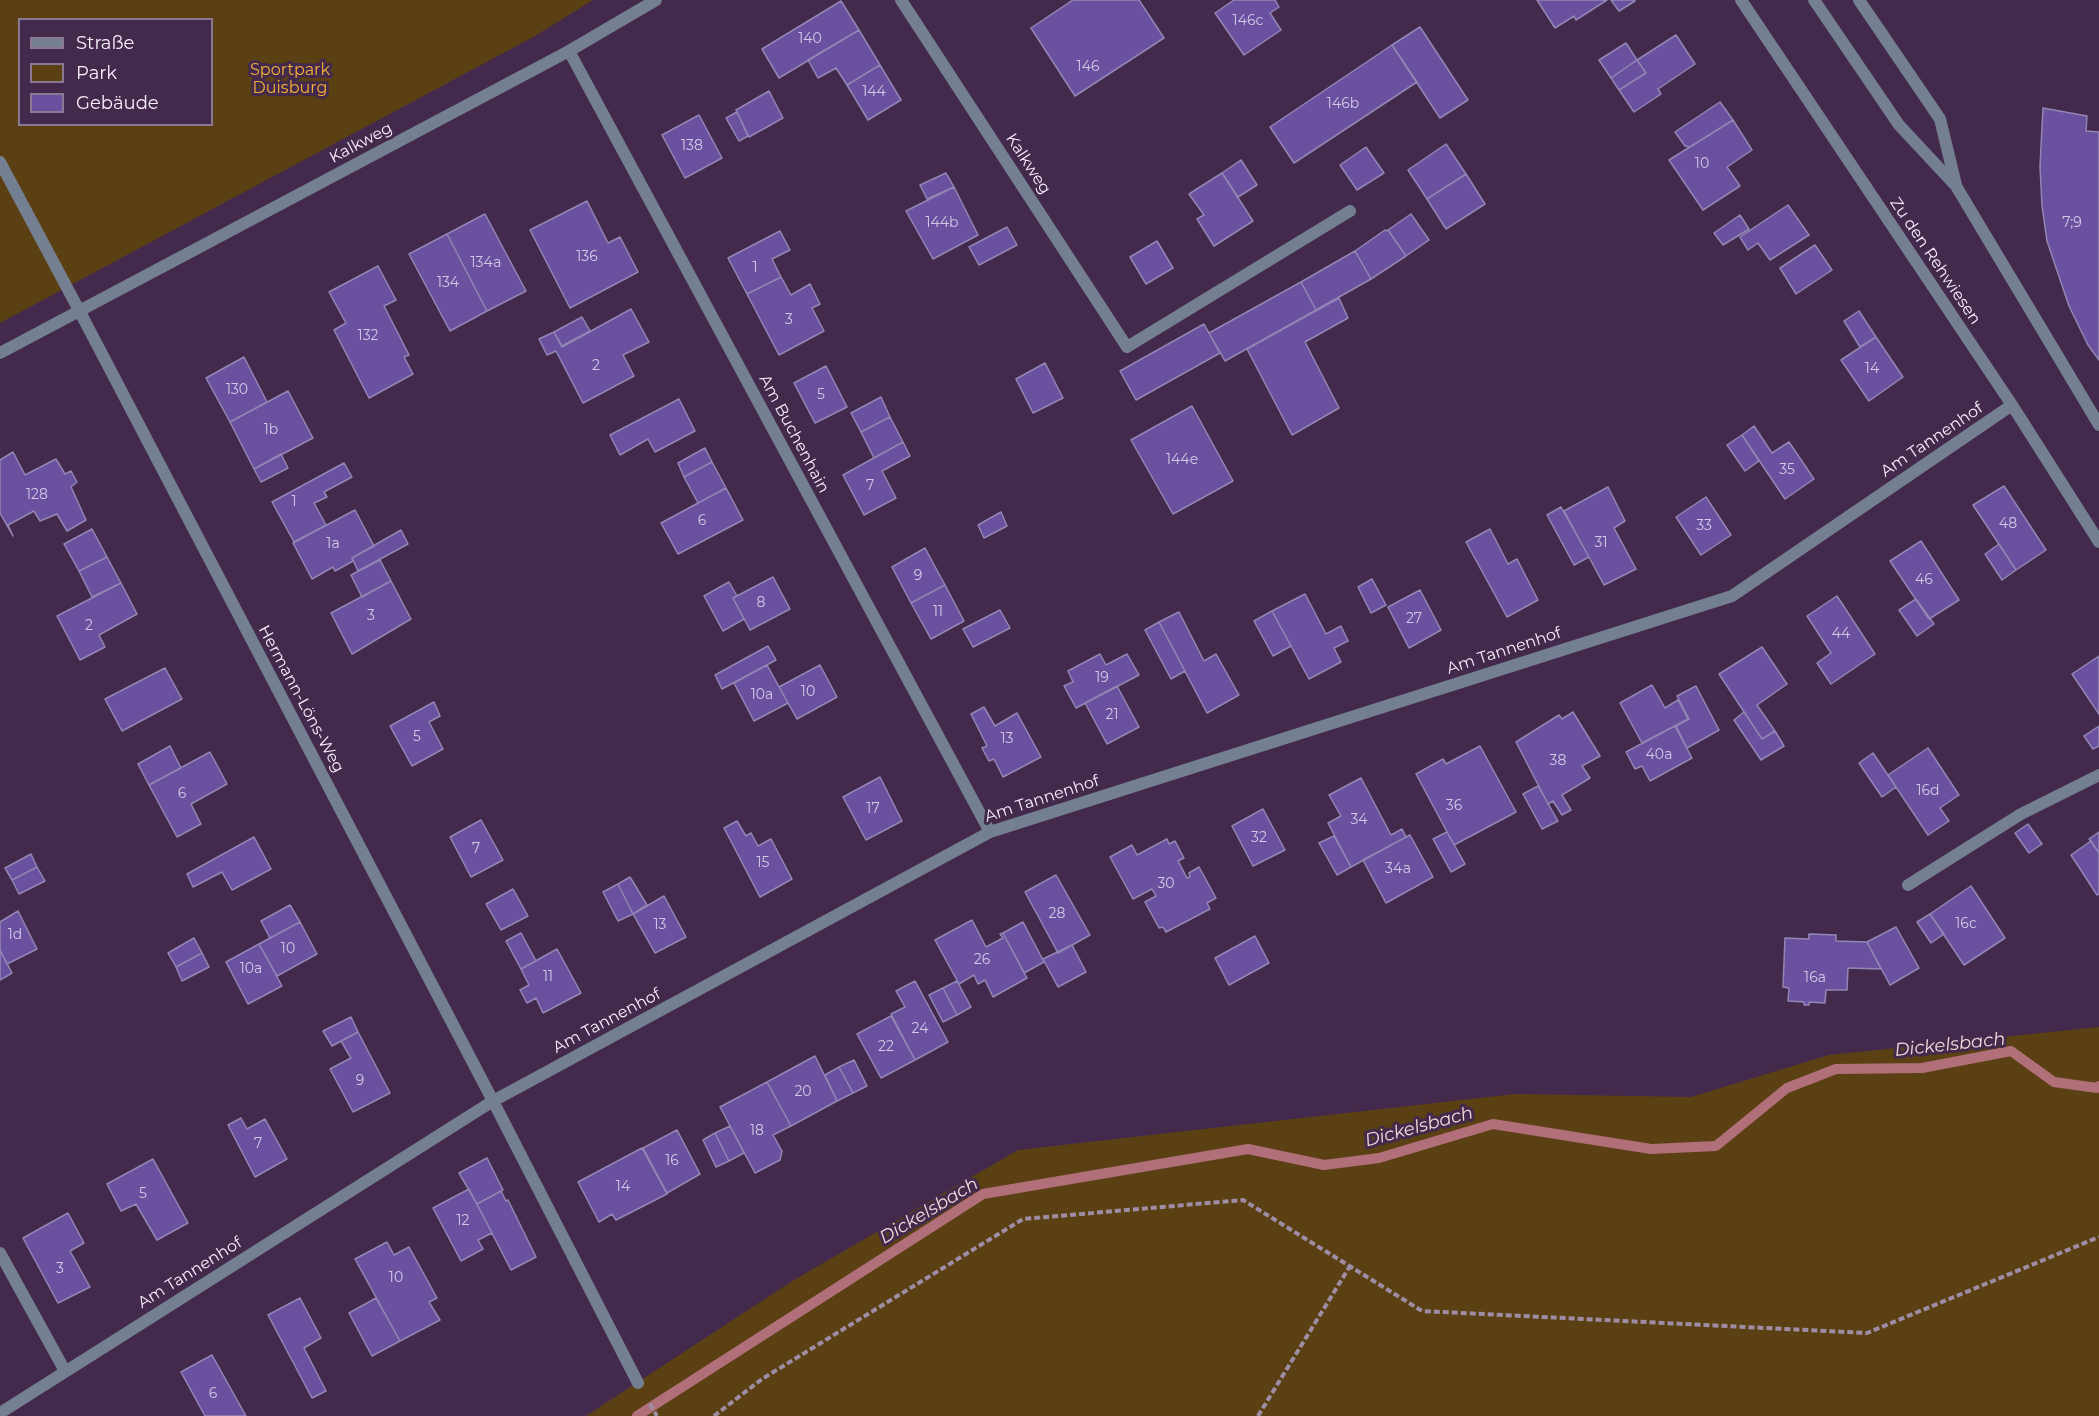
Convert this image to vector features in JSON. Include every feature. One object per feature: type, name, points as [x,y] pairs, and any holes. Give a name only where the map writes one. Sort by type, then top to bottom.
[{"type":"street","name":"Kalkweg","points":[[0,353],[569,51],[656,0]]},
{"type":"street","name":"Kalkweg","points":[[901,0],[1127,347],[1350,211]]},
{"type":"street","name":"Zu den Rehwiesen","points":[[1741,0],[2013,405],[2099,542]]},
{"type":"street","points":[[1814,0],[1899,126],[1956,186],[2099,425]]},
{"type":"street","points":[[1859,0],[1940,119],[1956,186]]},
{"type":"street","name":"Am Buchenhain","points":[[569,51],[990,832]]},
{"type":"street","points":[[0,162],[80,312]]},
{"type":"street","name":"Hermann-Löns-Weg","points":[[80,312],[494,1101],[638,1383]]},
{"type":"street","name":"Am Tannenhof","points":[[0,1413],[494,1101],[990,832],[1732,596],[2013,405]]},
{"type":"street","points":[[1908,885],[2021,814],[2099,775]]},
{"type":"street","points":[[0,1253],[65,1371]]},
{"type":"path","points":[[714,1416],[762,1379],[1023,1219],[1243,1200],[1422,1311],[1867,1333],[2099,1237]]},
{"type":"path","points":[[1258,1416],[1350,1266]]},
{"type":"green space","name":"Sportpark Duisburg","points":[[0,0],[593,0],[535,36],[0,323]]},
{"type":"green space","points":[[2099,1027],[2099,1416],[586,1416],[794,1280],[1018,1150],[1515,1094],[1691,1097],[1829,1055]]},
{"type":"building","points":[[1073,0],[1139,0],[1164,38],[1075,96],[1031,28]]},
{"type":"building","points":[[1234,0],[1275,0],[1279,7],[1270,13],[1281,30],[1244,55],[1215,13]]},
{"type":"building","points":[[1537,0],[1607,0],[1576,20],[1574,16],[1555,28]]},
{"type":"building","points":[[1611,0],[1634,0],[1635,1],[1619,11]]},
{"type":"building","points":[[841,1],[859,30],[779,78],[762,49]]},
{"type":"building","points":[[1420,27],[1468,100],[1440,118],[1392,45]]},
{"type":"building","points":[[859,30],[880,65],[847,85],[836,68],[818,78],[808,60]]},
{"type":"building","points":[[1676,35],[1695,64],[1658,89],[1661,94],[1634,112],[1619,90],[1646,73],[1637,60]]},
{"type":"building","points":[[1626,43],[1637,60],[1611,78],[1599,60]]},
{"type":"building","points":[[1392,45],[1417,82],[1294,163],[1270,127]]},
{"type":"building","points":[[1637,60],[1646,73],[1619,90],[1611,78]]},
{"type":"building","points":[[880,65],[901,100],[868,120],[847,85]]},
{"type":"building","points":[[769,91],[783,118],[749,137],[736,110]]},
{"type":"building","points":[[1720,102],[1733,120],[1690,147],[1685,146],[1675,132]]},
{"type":"building","points":[[2043,108],[2087,116],[2086,131],[2099,132],[2099,360],[2088,345],[2069,306],[2047,241],[2040,166]]},
{"type":"building","points":[[737,112],[748,136],[739,141],[726,118]]},
{"type":"building","points":[[699,115],[722,158],[685,178],[662,135]]},
{"type":"building","points":[[1733,120],[1752,150],[1727,167],[1740,186],[1703,210],[1669,160]]},
{"type":"building","points":[[1446,144],[1466,174],[1427,199],[1408,170]]},
{"type":"building","points":[[1366,147],[1384,173],[1357,190],[1340,165]]},
{"type":"building","points":[[1241,160],[1257,185],[1238,197],[1222,173]]},
{"type":"building","points":[[946,173],[954,187],[927,199],[920,185]]},
{"type":"building","points":[[1222,173],[1253,221],[1214,246],[1197,219],[1204,215],[1189,194]]},
{"type":"building","points":[[1466,174],[1485,204],[1446,229],[1427,199]]},
{"type":"building","points":[[954,187],[978,235],[933,259],[906,211]]},
{"type":"building","points":[[587,201],[608,243],[620,237],[638,272],[570,308],[530,230]]},
{"type":"building","points":[[1788,205],[1809,235],[1770,260],[1758,243],[1748,250],[1740,237]]},
{"type":"building","points":[[485,214],[526,291],[487,311],[447,234]]},
{"type":"building","points":[[1411,214],[1429,240],[1406,256],[1388,230]]},
{"type":"building","points":[[1740,215],[1749,229],[1723,245],[1714,233]]},
{"type":"building","points":[[1007,227],[1017,245],[979,265],[969,247]]},
{"type":"building","points":[[1388,230],[1406,256],[1371,279],[1355,251]]},
{"type":"building","points":[[780,231],[790,250],[772,259],[781,277],[747,294],[728,258]]},
{"type":"building","points":[[447,234],[487,311],[450,331],[409,254]]},
{"type":"building","points":[[1157,241],[1173,268],[1146,284],[1130,257]]},
{"type":"building","points":[[1815,245],[1832,270],[1796,294],[1780,268]]},
{"type":"building","points":[[1355,251],[1371,279],[1316,310],[1301,282]]},
{"type":"building","points":[[378,266],[396,300],[384,306],[409,355],[404,357],[413,374],[369,398],[334,330],[346,323],[329,292]]},
{"type":"building","points":[[781,277],[791,295],[810,284],[820,304],[812,308],[824,331],[779,355],[747,294]]},
{"type":"building","points":[[1301,282],[1316,310],[1225,361],[1209,333]]},
{"type":"building","points":[[1339,298],[1348,318],[1305,342],[1339,408],[1292,435],[1247,349]]},
{"type":"building","points":[[631,309],[649,342],[623,355],[634,376],[583,403],[556,351],[547,355],[539,339],[554,332],[562,347]]},
{"type":"building","points":[[1859,311],[1876,337],[1860,347],[1844,321]]},
{"type":"building","points":[[582,317],[590,331],[562,346],[554,332]]},
{"type":"building","points":[[1204,324],[1220,353],[1136,400],[1120,371]]},
{"type":"building","points":[[1876,337],[1903,377],[1869,401],[1841,360]]},
{"type":"building","points":[[244,357],[267,402],[230,422],[206,378]]},
{"type":"building","points":[[1045,363],[1063,398],[1033,413],[1016,379]]},
{"type":"building","points":[[826,366],[847,407],[815,423],[794,383]]},
{"type":"building","points":[[288,391],[313,438],[254,469],[230,422]]},
{"type":"building","points":[[881,397],[890,417],[861,432],[851,413]]},
{"type":"building","points":[[679,399],[695,431],[655,452],[648,439],[620,455],[610,435]]},
{"type":"building","points":[[1192,406],[1233,481],[1173,514],[1131,440]]},
{"type":"building","points":[[890,417],[903,442],[874,458],[861,432]]},
{"type":"building","points":[[1754,426],[1772,453],[1789,442],[1814,479],[1785,499],[1742,435]]},
{"type":"building","points":[[1742,435],[1759,461],[1745,471],[1727,445]]},
{"type":"building","points":[[903,442],[910,456],[882,471],[896,498],[864,515],[843,475]]},
{"type":"building","points":[[705,448],[712,462],[684,477],[678,463]]},
{"type":"building","points":[[13,452],[25,475],[56,459],[65,474],[71,471],[77,482],[71,487],[86,520],[67,531],[57,514],[40,521],[34,511],[8,525],[13,536],[0,513],[0,460]]},
{"type":"building","points":[[281,454],[288,468],[261,482],[254,469]]},
{"type":"building","points":[[712,462],[726,488],[698,503],[684,477]]},
{"type":"building","points":[[344,463],[352,477],[324,492],[327,497],[314,503],[326,525],[294,542],[272,502]]},
{"type":"building","points":[[2004,486],[2046,550],[2016,570],[1973,505]]},
{"type":"building","points":[[1608,487],[1625,521],[1614,528],[1636,569],[1604,585],[1564,511]]},
{"type":"building","points":[[726,488],[743,520],[678,554],[661,523]]},
{"type":"building","points":[[1706,497],[1731,535],[1701,555],[1676,517]]},
{"type":"building","points":[[1561,507],[1589,557],[1574,565],[1547,515]]},
{"type":"building","points":[[355,510],[374,546],[335,571],[333,567],[312,579],[293,543]]},
{"type":"building","points":[[1001,512],[1007,526],[984,538],[978,525]]},
{"type":"building","points":[[92,529],[107,557],[79,571],[64,544]]},
{"type":"building","points":[[1490,529],[1508,564],[1517,559],[1538,600],[1507,617],[1466,542]]},
{"type":"building","points":[[401,530],[408,544],[358,571],[352,558]]},
{"type":"building","points":[[1921,541],[1959,600],[1929,619],[1890,561]]},
{"type":"building","points":[[1999,544],[2016,570],[2002,580],[1985,554]]},
{"type":"building","points":[[925,548],[945,585],[911,603],[892,567]]},
{"type":"building","points":[[107,557],[121,583],[92,597],[79,571]]},
{"type":"building","points":[[380,560],[391,581],[362,597],[351,575]]},
{"type":"building","points":[[773,577],[790,609],[750,630],[733,598]]},
{"type":"building","points":[[1372,579],[1386,605],[1371,613],[1358,587]]},
{"type":"building","points":[[391,581],[411,619],[352,654],[331,613]]},
{"type":"building","points":[[729,582],[737,596],[733,598],[744,619],[723,631],[704,596]]},
{"type":"building","points":[[121,583],[137,614],[99,635],[105,647],[80,660],[57,616]]},
{"type":"building","points":[[945,585],[964,621],[931,639],[911,603]]},
{"type":"building","points":[[1420,590],[1441,630],[1409,648],[1388,607]]},
{"type":"building","points":[[1305,594],[1326,634],[1341,626],[1348,641],[1334,648],[1341,662],[1309,679],[1272,611]]},
{"type":"building","points":[[1837,596],[1875,654],[1831,684],[1817,663],[1831,653],[1807,616]]},
{"type":"building","points":[[1916,599],[1934,624],[1917,636],[1899,610]]},
{"type":"building","points":[[1000,610],[1010,628],[973,647],[963,629]]},
{"type":"building","points":[[1272,611],[1291,646],[1273,656],[1254,621]]},
{"type":"building","points":[[1179,612],[1204,661],[1216,654],[1239,695],[1207,713],[1159,622]]},
{"type":"building","points":[[1159,622],[1185,671],[1171,679],[1145,630]]},
{"type":"building","points":[[768,646],[776,660],[722,689],[715,675]]},
{"type":"building","points":[[1762,647],[1787,684],[1757,705],[1775,731],[1762,739],[1719,674]]},
{"type":"building","points":[[1100,654],[1106,665],[1127,654],[1139,675],[1076,708],[1064,686],[1073,682],[1068,671]]},
{"type":"building","points":[[2099,656],[2099,714],[2072,674]]},
{"type":"building","points":[[767,665],[788,703],[754,721],[734,683]]},
{"type":"building","points":[[820,665],[837,697],[797,719],[779,687]]},
{"type":"building","points":[[165,668],[182,699],[122,731],[105,699]]},
{"type":"building","points":[[1652,685],[1665,708],[1678,700],[1688,719],[1642,743],[1620,703]]},
{"type":"building","points":[[1117,686],[1139,727],[1107,744],[1085,703]]},
{"type":"building","points":[[1696,686],[1719,730],[1687,748],[1676,726],[1689,719],[1677,696]]},
{"type":"building","points":[[434,702],[440,716],[429,722],[443,749],[412,766],[390,726]]},
{"type":"building","points":[[984,707],[995,726],[1017,713],[1041,757],[1003,777],[994,759],[989,761],[982,748],[987,746],[971,714]]},
{"type":"building","points":[[1573,712],[1600,756],[1582,766],[1590,778],[1562,795],[1571,810],[1562,815],[1553,801],[1548,804],[1516,742],[1559,715],[1562,719]]},
{"type":"building","points":[[1744,712],[1762,739],[1775,731],[1784,746],[1761,760],[1734,720]]},
{"type":"building","points":[[1675,726],[1692,758],[1650,781],[1642,766],[1635,769],[1626,752]]},
{"type":"building","points":[[2099,726],[2099,746],[2093,749],[2084,736]]},
{"type":"building","points":[[170,746],[181,768],[149,785],[138,764]]},
{"type":"building","points":[[1480,746],[1516,812],[1454,845],[1416,774],[1443,759],[1446,764]]},
{"type":"building","points":[[1928,748],[1959,795],[1940,808],[1949,821],[1928,835],[1888,775]]},
{"type":"building","points":[[210,752],[227,784],[191,804],[201,824],[177,837],[149,785]]},
{"type":"building","points":[[1873,753],[1896,787],[1882,797],[1859,763]]},
{"type":"building","points":[[880,777],[902,821],[866,840],[843,797]]},
{"type":"building","points":[[1361,778],[1391,835],[1402,829],[1406,837],[1351,867],[1328,823],[1341,816],[1329,795]]},
{"type":"building","points":[[1538,786],[1558,821],[1542,829],[1523,794]]},
{"type":"building","points":[[1263,809],[1285,850],[1253,866],[1232,826]]},
{"type":"building","points":[[481,820],[503,860],[471,877],[450,837]]},
{"type":"building","points":[[737,821],[746,836],[751,833],[758,846],[771,839],[792,879],[760,897],[724,828]]},
{"type":"building","points":[[2028,824],[2042,844],[2029,853],[2015,833]]},
{"type":"building","points":[[1447,832],[1465,864],[1451,872],[1433,839]]},
{"type":"building","points":[[2099,832],[2099,853],[2089,839]]},
{"type":"building","points":[[1410,835],[1433,877],[1386,903],[1363,860]]},
{"type":"building","points":[[1334,836],[1351,867],[1337,875],[1319,843]]},
{"type":"building","points":[[254,837],[271,869],[232,890],[222,872],[193,887],[187,874]]},
{"type":"building","points":[[1167,839],[1169,844],[1175,841],[1184,858],[1178,861],[1187,878],[1190,877],[1189,873],[1199,867],[1216,898],[1207,903],[1210,909],[1166,932],[1163,927],[1159,928],[1145,902],[1156,896],[1152,889],[1133,899],[1110,857],[1132,845],[1137,855]]},
{"type":"building","points":[[2091,841],[2099,853],[2099,894],[2097,895],[2071,855]]},
{"type":"building","points":[[31,854],[37,867],[12,880],[5,868]]},
{"type":"building","points":[[37,867],[45,881],[19,894],[12,880]]},
{"type":"building","points":[[1056,875],[1090,935],[1058,953],[1025,892]]},
{"type":"building","points":[[630,877],[647,905],[633,914],[618,884]]},
{"type":"building","points":[[618,884],[633,914],[618,921],[603,892]]},
{"type":"building","points":[[1971,886],[2005,938],[1964,965],[1930,914]]},
{"type":"building","points":[[513,889],[528,916],[501,930],[486,904]]},
{"type":"building","points":[[664,896],[686,937],[655,953],[633,914]]},
{"type":"building","points":[[290,905],[300,922],[270,938],[261,921]]},
{"type":"building","points":[[18,911],[37,949],[7,964],[0,950],[0,922]]},
{"type":"building","points":[[1930,914],[1944,934],[1931,943],[1917,922]]},
{"type":"building","points":[[972,920],[986,947],[1003,938],[1000,934],[1003,933],[1027,978],[993,997],[985,980],[978,984],[974,975],[959,984],[935,940]]},
{"type":"building","points":[[300,922],[317,954],[277,976],[259,944]]},
{"type":"building","points":[[1023,922],[1044,962],[1024,973],[1003,933]]},
{"type":"building","points":[[1896,927],[1919,968],[1890,985],[1867,942]]},
{"type":"building","points":[[521,933],[536,961],[521,969],[506,941]]},
{"type":"building","points":[[1809,934],[1836,935],[1836,941],[1867,942],[1881,969],[1848,968],[1847,990],[1826,990],[1825,1003],[1809,1002],[1809,1005],[1804,1005],[1804,1002],[1788,1001],[1789,988],[1783,987],[1785,938],[1809,939]]},
{"type":"building","points":[[1255,936],[1269,963],[1229,985],[1215,958]]},
{"type":"building","points":[[194,938],[202,953],[176,967],[168,953]]},
{"type":"building","points":[[259,944],[282,986],[248,1004],[226,962]]},
{"type":"building","points":[[1072,945],[1086,972],[1058,987],[1043,959]]},
{"type":"building","points":[[557,949],[581,993],[543,1013],[536,998],[527,1003],[520,990],[529,985],[521,969]]},
{"type":"building","points":[[0,950],[12,973],[0,980]]},
{"type":"building","points":[[202,953],[209,967],[182,981],[176,967]]},
{"type":"building","points":[[915,981],[948,1042],[915,1060],[891,1014],[905,1007],[896,991]]},
{"type":"building","points":[[957,981],[971,1007],[957,1015],[943,988]]},
{"type":"building","points":[[943,988],[957,1015],[943,1022],[929,995]]},
{"type":"building","points":[[891,1016],[915,1060],[881,1078],[857,1034]]},
{"type":"building","points":[[351,1017],[358,1032],[332,1046],[323,1031]]},
{"type":"building","points":[[358,1032],[390,1093],[353,1112],[330,1069],[351,1058],[341,1041]]},
{"type":"building","points":[[815,1056],[837,1101],[791,1126],[767,1082]]},
{"type":"building","points":[[854,1060],[867,1086],[853,1093],[839,1067]]},
{"type":"building","points":[[839,1067],[853,1093],[837,1101],[825,1075]]},
{"type":"building","points":[[767,1082],[791,1126],[773,1135],[782,1151],[780,1160],[755,1173],[720,1107]]},
{"type":"building","points":[[241,1118],[247,1129],[265,1119],[287,1159],[255,1177],[228,1125]]},
{"type":"building","points":[[730,1126],[744,1153],[729,1161],[715,1133]]},
{"type":"building","points":[[677,1130],[700,1174],[667,1193],[643,1148]]},
{"type":"building","points":[[715,1133],[729,1161],[716,1167],[703,1140]]},
{"type":"building","points":[[642,1148],[667,1194],[616,1220],[612,1214],[599,1222],[578,1182]]},
{"type":"building","points":[[487,1158],[503,1190],[477,1204],[459,1173]]},
{"type":"building","points":[[153,1159],[188,1223],[157,1240],[136,1204],[121,1211],[107,1184]]},
{"type":"building","points":[[469,1189],[492,1233],[478,1240],[483,1249],[461,1261],[433,1208]]},
{"type":"building","points":[[501,1191],[506,1201],[508,1200],[536,1257],[511,1270],[477,1204]]},
{"type":"building","points":[[68,1213],[84,1243],[70,1251],[90,1287],[58,1303],[23,1238]]},
{"type":"building","points":[[387,1242],[394,1255],[409,1247],[437,1298],[429,1302],[440,1320],[400,1341],[355,1259]]},
{"type":"building","points":[[300,1298],[321,1338],[304,1348],[326,1391],[312,1398],[268,1315]]},
{"type":"building","points":[[376,1298],[400,1341],[372,1356],[349,1313]]},
{"type":"building","points":[[212,1355],[246,1416],[205,1416],[181,1372]]},
{"type":"waterway","name":"Dickelsbach","points":[[637,1416],[983,1194],[1248,1149],[1324,1165],[1379,1158],[1493,1124],[1651,1149],[1716,1146],[1787,1088],[1836,1069],[1922,1068],[2011,1051],[2054,1082],[2097,1088],[2099,1086]]}]
